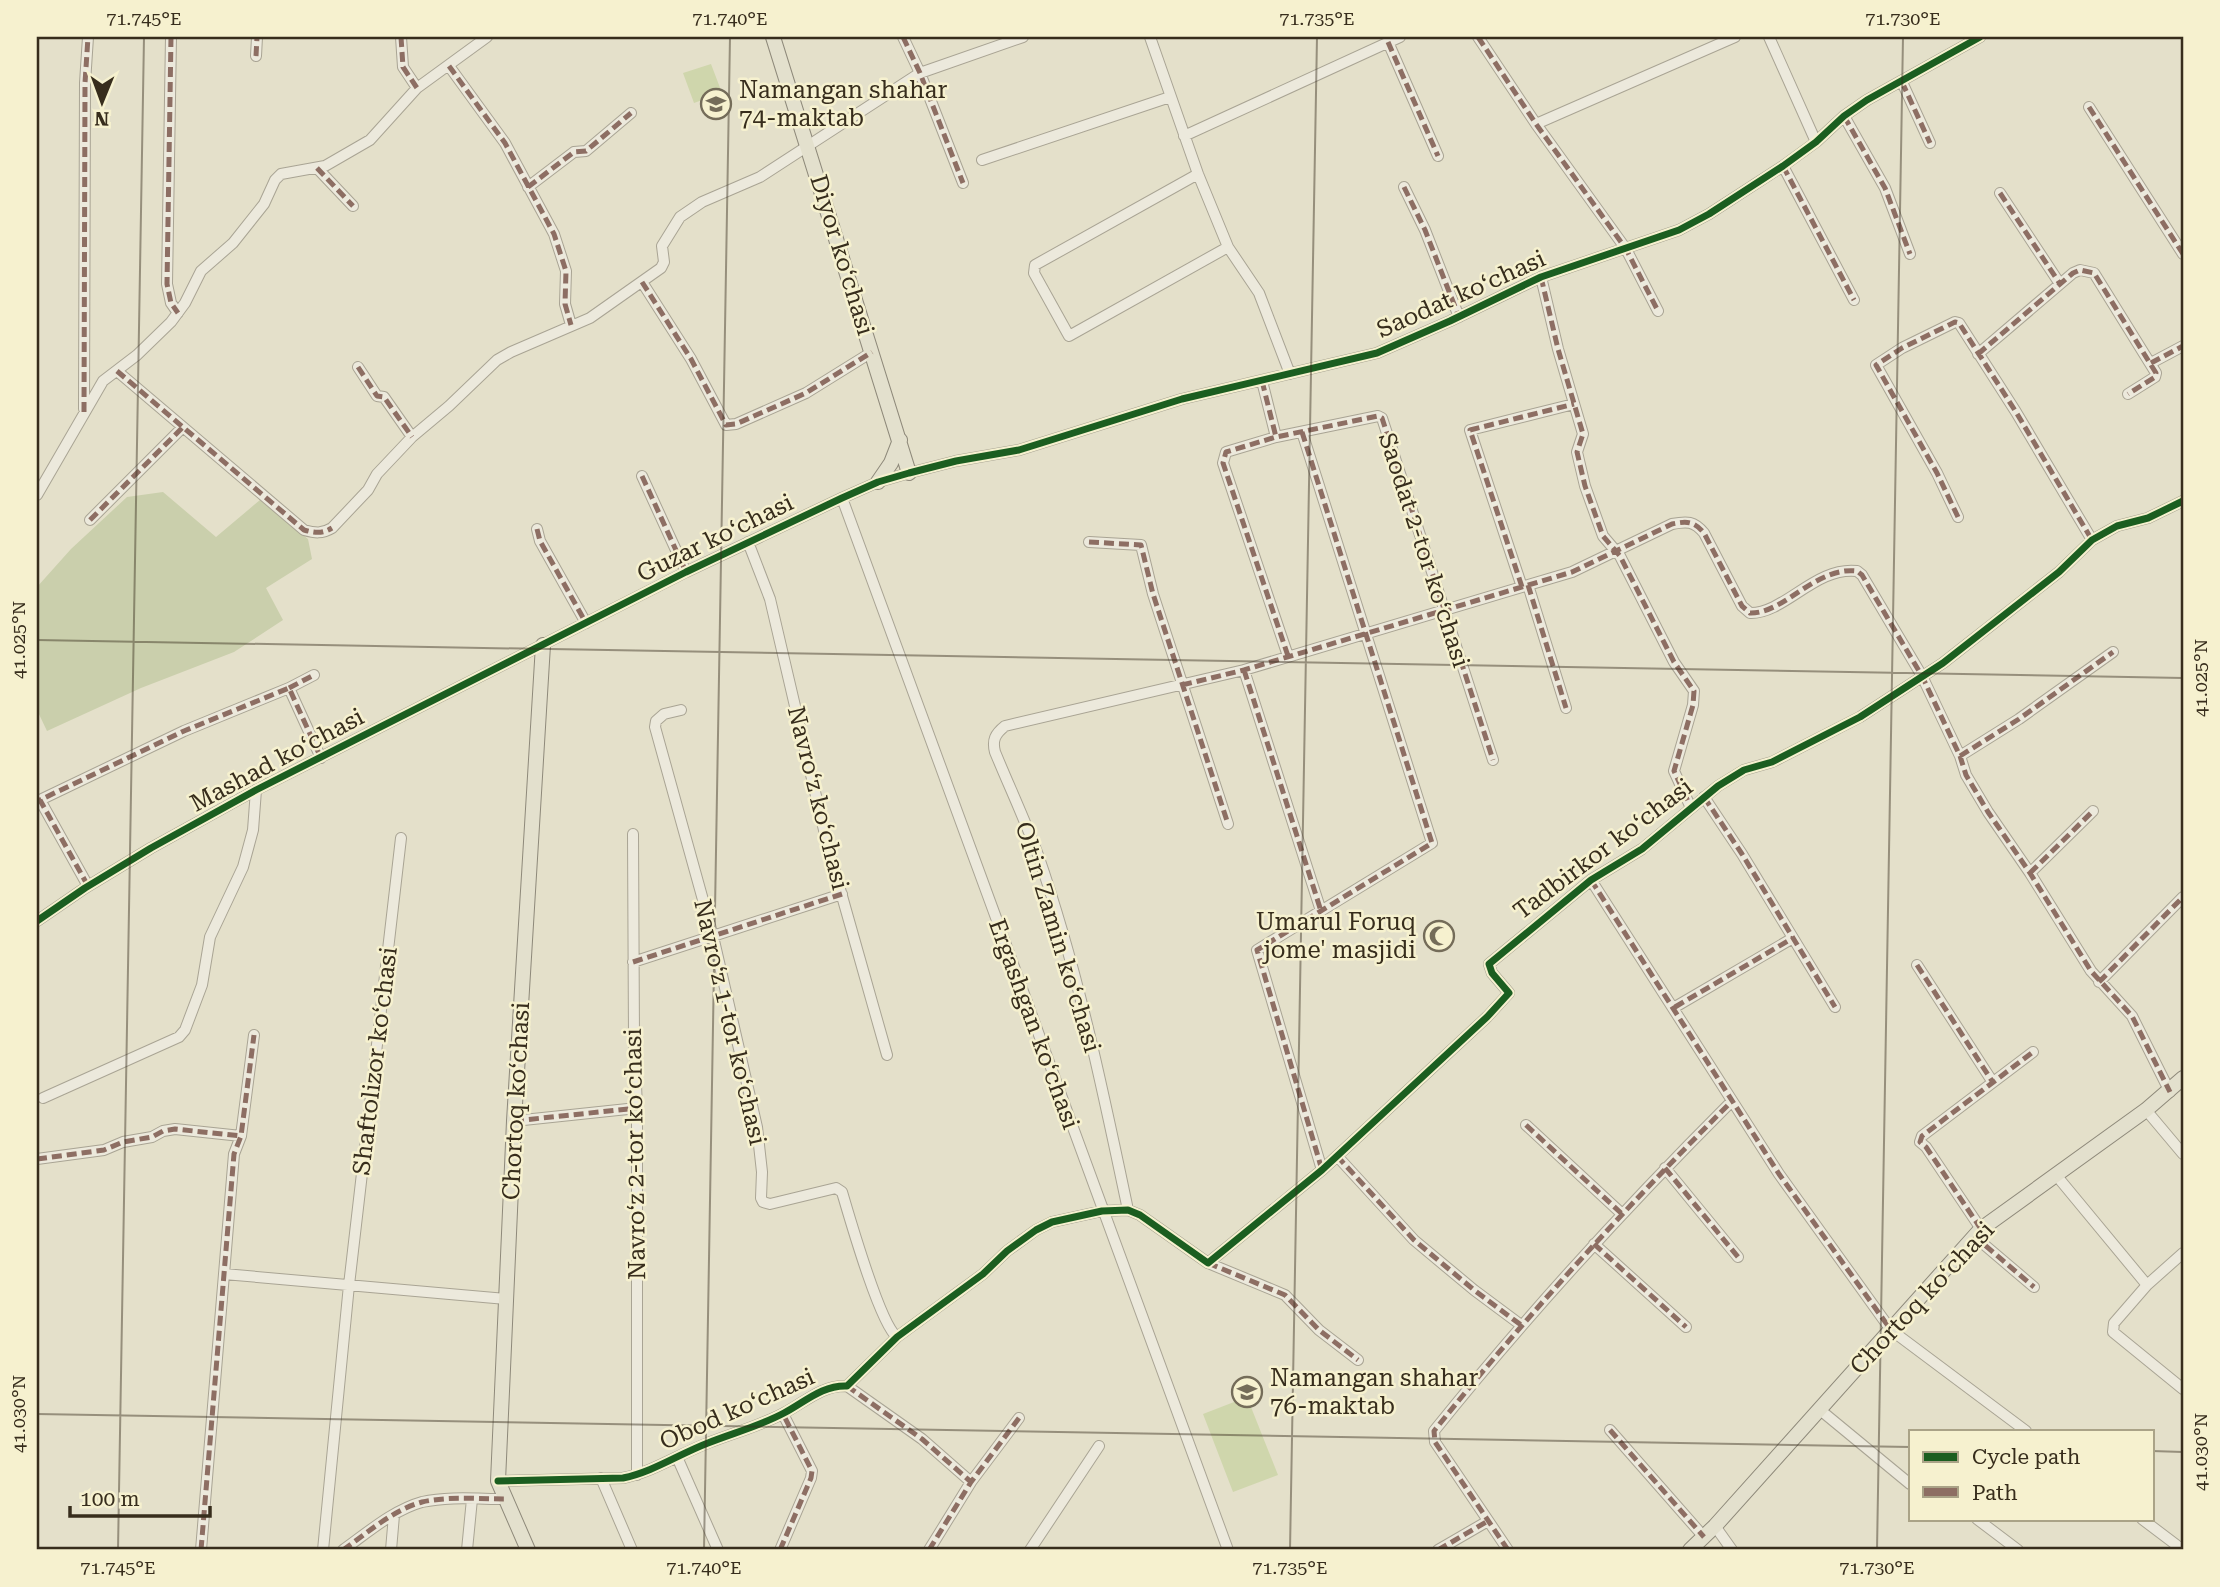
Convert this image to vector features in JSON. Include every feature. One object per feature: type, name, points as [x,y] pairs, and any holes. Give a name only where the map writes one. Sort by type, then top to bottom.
[{"type":"main road","name":"Diyor koʻchasi","points":[[773,37],[909,473]]},
{"type":"main road","points":[[878,482],[891,463],[900,440]]},
{"type":"main road","name":"Chortoq koʻchasi","points":[[528,1550],[498,1482],[514,1121],[542,645]]},
{"type":"main road","name":"Chortoq koʻchasi","points":[[1690,1550],[1715,1526],[1978,1233],[2146,1110],[2183,1078]]},
{"type":"street","points":[[84,411],[85,83],[88,37]]},
{"type":"street","points":[[171,37],[167,284],[171,303],[178,313]]},
{"type":"street","points":[[256,56],[257,37]]},
{"type":"street","points":[[401,37],[403,67],[417,88]]},
{"type":"street","points":[[37,495],[103,381],[171,322],[201,271],[233,243],[264,204],[275,180],[281,174],[325,166],[370,140],[417,88],[487,37]]},
{"type":"street","points":[[903,37],[963,183]]},
{"type":"street","points":[[117,371],[304,530],[325,532],[368,490],[377,474],[412,437],[497,360],[590,318],[662,268],[662,246],[680,217],[711,197],[760,177],[920,73],[1023,37]]},
{"type":"street","points":[[1150,37],[1198,174],[1228,247],[1259,293],[1290,374]]},
{"type":"street","points":[[1184,136],[1400,37]]},
{"type":"street","points":[[1478,37],[1536,124],[1626,249],[1658,311]]},
{"type":"street","points":[[1536,124],[1735,37]]},
{"type":"street","points":[[1769,37],[1816,142]]},
{"type":"street","name":"Saodat koʻchasi","points":[[909,473],[956,461],[1019,450],[1182,399],[1377,353],[1541,277],[1679,230],[1783,166],[1867,100],[1980,37]]},
{"type":"street","points":[[1388,42],[1438,156]]},
{"type":"street","points":[[449,66],[505,143],[554,234],[566,271],[565,304],[571,325]]},
{"type":"street","points":[[1902,82],[1930,143]]},
{"type":"street","points":[[982,160],[1170,97]]},
{"type":"street","points":[[2088,107],[2183,254]]},
{"type":"street","points":[[528,187],[574,152],[586,151],[631,113]]},
{"type":"street","points":[[1844,116],[1885,188],[1910,254]]},
{"type":"street","points":[[1783,166],[1854,300]]},
{"type":"street","points":[[317,168],[353,206]]},
{"type":"street","points":[[1198,174],[1035,265],[1034,273],[1069,336],[1228,247]]},
{"type":"street","points":[[1404,187],[1425,230],[1459,317]]},
{"type":"street","points":[[2000,193],[2060,284]]},
{"type":"street","points":[[1978,354],[2080,270],[2094,273],[2156,375],[2128,394]]},
{"type":"street","points":[[1541,277],[1583,434],[1577,452],[1585,486],[1603,537],[1616,552],[1674,662],[1693,691],[1693,705],[1674,771],[1691,808]]},
{"type":"street","points":[[642,282],[691,359],[726,425],[736,424],[806,393],[872,352]]},
{"type":"street","points":[[1958,517],[1937,473],[1876,365],[1902,348],[1955,321],[1959,323],[2016,412],[2092,540]]},
{"type":"street","points":[[2151,363],[2183,346]]},
{"type":"street","points":[[359,367],[377,396],[384,397],[389,402],[412,437]]},
{"type":"street","points":[[1262,381],[1276,438]]},
{"type":"street","points":[[1566,708],[1471,429],[1574,404]]},
{"type":"street","name":"Saodat 2-tor koʻchasi","points":[[1302,432],[1373,416],[1382,418],[1493,760]]},
{"type":"street","points":[[90,520],[182,428]]},
{"type":"street","points":[[1288,656],[1223,463],[1226,452],[1302,432],[1432,843],[1258,950],[1322,1170]]},
{"type":"street","name":"Guzar koʻchasi","points":[[542,645],[748,542],[878,482],[909,473]]},
{"type":"street","points":[[642,476],[685,572]]},
{"type":"street","name":"Ergashgan koʻchasi","points":[[842,498],[1228,1550]]},
{"type":"street","name":"Tadbirkor koʻchasi","points":[[1208,1263],[1322,1170],[1488,1017],[1509,993],[1492,973],[1489,964],[1591,880],[1642,849],[1731,776],[1772,762],[1860,717],[1943,663],[2059,572],[2092,540],[2116,526],[2148,517],[2183,501]]},
{"type":"street","points":[[1182,685],[1244,670],[1572,572],[1672,524],[1696,523],[1704,533],[1742,606],[1750,613],[1764,610],[1836,571],[1857,571],[1862,575],[1922,676],[1960,756],[1966,775],[1982,803],[2099,982],[2132,1016],[2170,1091]]},
{"type":"street","points":[[537,529],[540,541],[586,623]]},
{"type":"street","name":"Navroʻz koʻchasi","points":[[748,542],[770,599],[827,843],[887,1055]]},
{"type":"street","points":[[1088,542],[1141,545],[1182,685],[1228,824]]},
{"type":"street","name":"Mashad koʻchasi","points":[[37,921],[151,848],[256,790],[542,645]]},
{"type":"street","points":[[1960,756],[2019,719],[2113,652]]},
{"type":"street","points":[[1244,670],[1321,911]]},
{"type":"street","points":[[88,886],[38,796],[314,676]]},
{"type":"street","name":"Oltin Zamin koʻchasi","points":[[1128,1210],[1104,1098],[1065,943],[1037,854],[993,745],[998,732],[1005,726],[1182,685]]},
{"type":"street","points":[[289,688],[321,758]]},
{"type":"street","name":"Navroʻz 1-tor koʻchasi","points":[[681,710],[664,714],[656,721],[655,727],[713,936],[757,1127],[763,1202],[770,1204],[836,1188],[839,1190],[875,1293],[891,1332],[897,1337]]},
{"type":"street","points":[[43,1098],[180,1037],[185,1030],[202,985],[210,937],[243,867],[253,830],[256,790]]},
{"type":"street","points":[[1704,797],[1835,1007]]},
{"type":"street","points":[[2029,873],[2093,811]]},
{"type":"street","name":"Navroʻz 2-tor koʻchasi","points":[[633,834],[637,1108],[637,1475]]},
{"type":"street","name":"Shaftolizor koʻchasi","points":[[323,1550],[349,1285],[401,838]]},
{"type":"street","points":[[1591,880],[1675,1007],[1779,1174],[1891,1330],[2025,1430]]},
{"type":"street","points":[[633,962],[842,894]]},
{"type":"street","points":[[2099,982],[2183,897]]},
{"type":"street","points":[[1675,1007],[1793,938]]},
{"type":"street","points":[[1917,965],[1992,1081]]},
{"type":"street","points":[[201,1550],[234,1154],[241,1136],[254,1035]]},
{"type":"street","points":[[2034,1052],[1922,1136],[1920,1142],[1926,1147],[1978,1233],[2034,1287]]},
{"type":"street","points":[[1508,1550],[1436,1442],[1434,1431],[1521,1325],[1621,1213],[1732,1101]]},
{"type":"street","points":[[514,1121],[637,1108]]},
{"type":"street","points":[[2146,1110],[2183,1154]]},
{"type":"street","points":[[1526,1125],[1621,1213]]},
{"type":"street","points":[[37,1159],[104,1150],[122,1142],[152,1137],[175,1129],[241,1136]]},
{"type":"street","points":[[1337,1156],[1414,1240],[1521,1325]]},
{"type":"street","points":[[1665,1168],[1738,1257]]},
{"type":"street","points":[[2056,1175],[2147,1285]]},
{"type":"street","points":[[1102,1211],[1128,1210],[1140,1215],[1208,1263],[1285,1295],[1319,1330],[1358,1360]]},
{"type":"street","name":"Obod koʻchasi","points":[[498,1482],[637,1475],[783,1414],[818,1392],[836,1385],[847,1386],[897,1337],[983,1273],[1018,1242],[1052,1222],[1102,1211]]},
{"type":"street","points":[[1594,1244],[1686,1327]]},
{"type":"street","points":[[2183,1252],[2147,1285],[2114,1323],[2113,1332],[2183,1389]]},
{"type":"street","points":[[224,1274],[506,1299]]},
{"type":"street","points":[[847,1386],[922,1439],[971,1482]]},
{"type":"street","points":[[1819,1409],[1909,1483]]},
{"type":"street","points":[[780,1550],[812,1471],[783,1414]]},
{"type":"street","points":[[929,1550],[971,1482],[1019,1418]]},
{"type":"street","points":[[1610,1430],[1704,1537]]},
{"type":"street","points":[[1030,1550],[1100,1446]]},
{"type":"street","points":[[677,1457],[718,1550]]},
{"type":"street","points":[[601,1478],[632,1550]]},
{"type":"street","points":[[343,1550],[394,1515],[421,1503],[442,1499],[505,1499]]},
{"type":"street","points":[[467,1550],[472,1499]]},
{"type":"street","points":[[391,1550],[394,1515]]},
{"type":"street","points":[[1978,1520],[2018,1550]]},
{"type":"street","points":[[2143,1520],[2183,1550]]},
{"type":"street","points":[[1437,1550],[1488,1521]]},
{"type":"street","points":[[1715,1526],[1732,1550]]},
{"type":"green space","points":[[711,64],[722,93],[694,103],[683,73]]},
{"type":"green space","points":[[163,492],[216,537],[260,500],[308,539],[312,559],[266,588],[283,620],[234,652],[141,688],[47,731],[37,710],[37,587],[71,549],[127,497]]},
{"type":"green space","points":[[1247,1397],[1278,1475],[1233,1492],[1203,1414]]},
{"type":"marked path","points":[[84,412],[85,83],[88,37]]},
{"type":"marked path","points":[[171,37],[167,284],[171,303],[178,313]]},
{"type":"marked path","points":[[256,56],[257,37]]},
{"type":"marked path","points":[[401,37],[403,67],[417,88]]},
{"type":"marked path","points":[[903,37],[963,183]]},
{"type":"marked path","points":[[1478,37],[1536,124],[1626,249],[1658,311]]},
{"type":"marked path","points":[[1388,42],[1438,156]]},
{"type":"marked path","points":[[449,66],[505,143],[554,234],[566,271],[565,304],[571,325]]},
{"type":"marked path","points":[[1902,82],[1930,143]]},
{"type":"marked path","points":[[2089,107],[2183,254]]},
{"type":"marked path","points":[[528,187],[574,152],[586,151],[631,113]]},
{"type":"marked path","points":[[1844,116],[1885,188],[1910,254]]},
{"type":"marked path","points":[[1783,166],[1854,300]]},
{"type":"marked path","points":[[317,168],[353,206]]},
{"type":"marked path","points":[[1404,187],[1425,230],[1459,317]]},
{"type":"marked path","points":[[2000,193],[2060,284]]},
{"type":"marked path","points":[[1978,354],[2073,273],[2080,270],[2094,273],[2156,373],[2155,377],[2128,394]]},
{"type":"marked path","points":[[1541,277],[1558,349],[1583,434],[1577,452],[1585,486],[1603,536],[1620,556],[1674,662],[1694,691],[1693,705],[1674,771],[1691,808]]},
{"type":"marked path","points":[[642,282],[691,359],[726,425],[736,424],[806,393],[872,352]]},
{"type":"marked path","points":[[1958,517],[1937,473],[1876,365],[1902,348],[1955,322],[1959,323],[2016,412],[2092,540]]},
{"type":"marked path","points":[[2151,363],[2183,346]]},
{"type":"marked path","points":[[358,367],[377,396],[384,397],[412,437]]},
{"type":"marked path","points":[[117,371],[304,530],[318,532],[332,528]]},
{"type":"marked path","points":[[1262,381],[1276,437]]},
{"type":"marked path","points":[[1522,587],[1470,430],[1574,404]]},
{"type":"marked path","points":[[1288,656],[1223,463],[1226,452],[1276,437],[1378,416],[1382,418],[1493,760]]},
{"type":"marked path","points":[[90,520],[182,428]]},
{"type":"marked path","points":[[1302,432],[1432,843],[1257,950],[1322,1170]]},
{"type":"marked path","points":[[642,476],[686,572]]},
{"type":"marked path","points":[[1182,685],[1244,670],[1572,572],[1677,523],[1693,524],[1704,533],[1742,606],[1750,613],[1775,606],[1828,576],[1842,571],[1857,571],[1862,575],[1922,676],[1960,756],[1966,775],[1988,812],[2091,971],[2132,1016],[2170,1092]]},
{"type":"marked path","points":[[537,529],[540,541],[586,623]]},
{"type":"marked path","points":[[1089,542],[1141,545],[1153,594],[1228,824]]},
{"type":"marked path","points":[[1528,585],[1566,708]]},
{"type":"marked path","points":[[1960,756],[2019,719],[2113,652]]},
{"type":"marked path","points":[[1244,670],[1321,911]]},
{"type":"marked path","points":[[289,688],[314,675]]},
{"type":"marked path","points":[[88,886],[40,800],[184,731],[289,688],[321,758]]},
{"type":"marked path","points":[[1704,797],[1835,1007]]},
{"type":"marked path","points":[[2030,873],[2093,811]]},
{"type":"marked path","points":[[1591,880],[1779,1174],[1891,1330]]},
{"type":"marked path","points":[[633,962],[842,894]]},
{"type":"marked path","points":[[2099,982],[2183,897]]},
{"type":"marked path","points":[[1675,1007],[1793,938]]},
{"type":"marked path","points":[[1917,965],[1992,1081]]},
{"type":"marked path","points":[[201,1550],[234,1154],[241,1136],[254,1035]]},
{"type":"marked path","points":[[1981,1229],[1920,1142],[1922,1136],[2033,1052]]},
{"type":"marked path","points":[[1508,1550],[1435,1442],[1434,1431],[1578,1262],[1732,1101]]},
{"type":"marked path","points":[[514,1121],[637,1108]]},
{"type":"marked path","points":[[1526,1125],[1621,1213]]},
{"type":"marked path","points":[[37,1159],[104,1150],[123,1142],[152,1137],[175,1129],[241,1136]]},
{"type":"marked path","points":[[1337,1156],[1414,1240],[1521,1325]]},
{"type":"marked path","points":[[1665,1168],[1738,1257]]},
{"type":"marked path","points":[[1974,1236],[2034,1287]]},
{"type":"marked path","points":[[1594,1244],[1686,1327]]},
{"type":"marked path","points":[[1208,1263],[1285,1295],[1319,1330],[1358,1360]]},
{"type":"marked path","points":[[847,1386],[922,1439],[971,1482]]},
{"type":"marked path","points":[[780,1550],[812,1471],[783,1414]]},
{"type":"marked path","points":[[929,1550],[971,1482],[1019,1418]]},
{"type":"marked path","points":[[1610,1430],[1704,1537]]},
{"type":"marked path","points":[[343,1550],[391,1516],[422,1502],[453,1498],[505,1499]]},
{"type":"marked path","points":[[1438,1550],[1488,1521]]},
{"type":"cycle path","points":[[37,921],[151,848],[256,790],[686,572],[842,498],[878,482],[956,461],[1019,450],[1182,399],[1377,353],[1541,277],[1679,230],[1783,166],[1867,100],[1980,37]]},
{"type":"cycle path","points":[[498,1481],[623,1478],[775,1418],[822,1391],[847,1386],[897,1337],[983,1274],[1007,1251],[1052,1222],[1102,1211],[1128,1210],[1140,1215],[1208,1263],[1322,1170],[1487,1017],[1509,993],[1492,973],[1489,964],[1591,880],[1642,849],[1718,786],[1744,770],[1772,762],[1860,717],[1943,663],[2059,572],[2092,540],[2117,526],[2148,518],[2183,501]]},
{"type":"place","name":"Namangan shahar 74-maktab","points":[[716,104]]},
{"type":"place","name":"Umarul Foruq jome' masjidi","points":[[1439,936]]},
{"type":"place","name":"Namangan shahar 76-maktab","points":[[1247,1392]]}]
